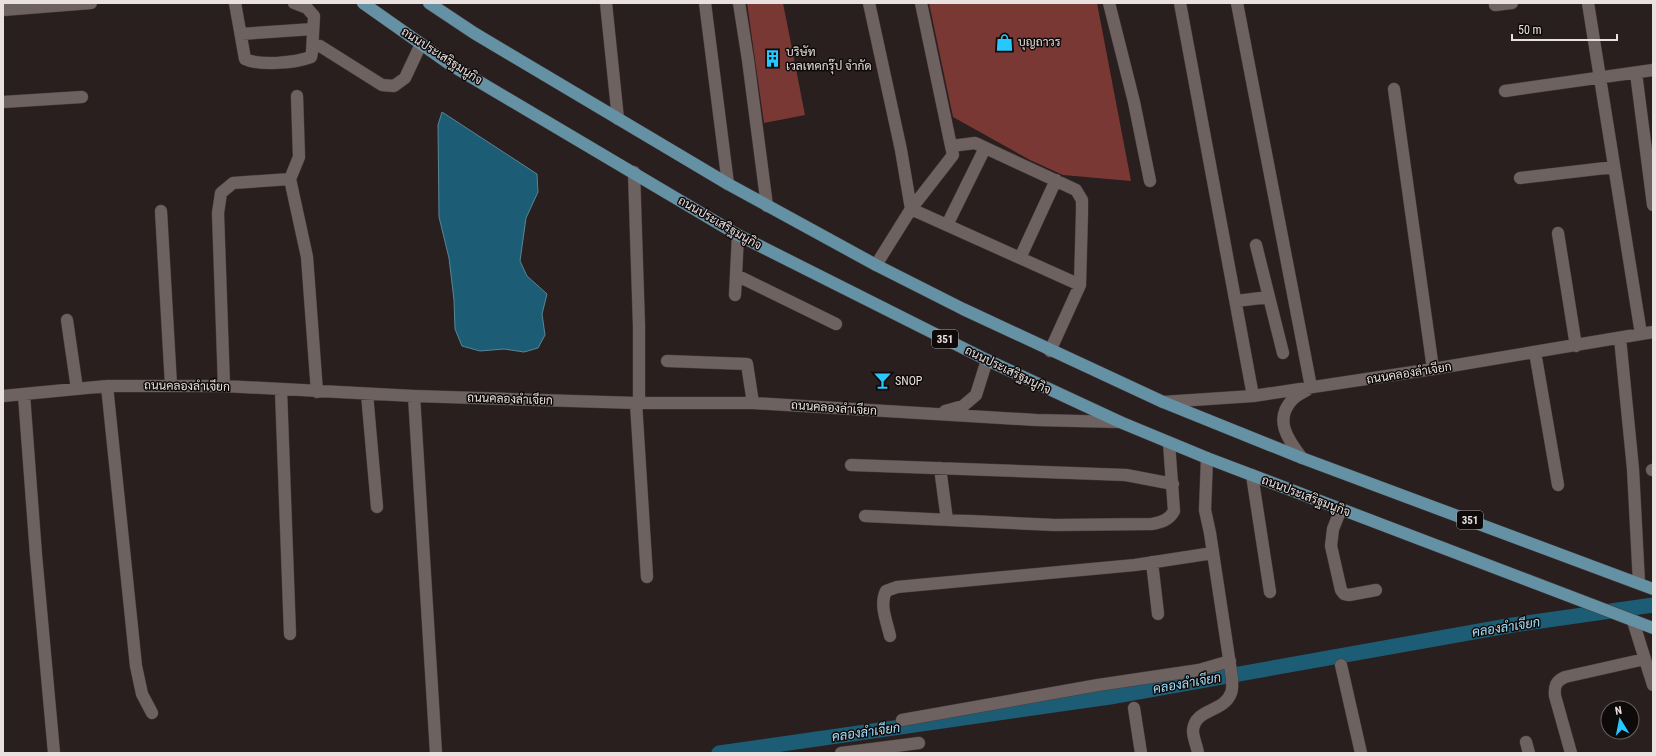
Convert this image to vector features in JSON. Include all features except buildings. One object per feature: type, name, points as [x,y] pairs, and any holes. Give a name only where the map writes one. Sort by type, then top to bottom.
[{"type":"main road","name":"ถนนประเสริฐมนูกิจ","points":[[363,3],[451,65],[634,172],[738,235],[987,360],[1120,422],[1207,458],[1653,628]]},
{"type":"main road","name":"351","points":[[429,3],[474,33],[767,206],[876,265],[1050,351],[1163,402],[1302,458],[1653,589]]},
{"type":"street","points":[[3,10],[91,3]]},
{"type":"street","points":[[235,3],[242,34],[245,58],[252,62],[304,60],[311,57],[314,16],[307,8],[294,3]]},
{"type":"street","points":[[606,3],[618,119]]},
{"type":"street","points":[[705,3],[728,184]]},
{"type":"street","points":[[739,3],[767,206]]},
{"type":"street","points":[[869,3],[901,150],[911,209]]},
{"type":"street","points":[[876,265],[911,209],[953,155],[921,3]]},
{"type":"street","points":[[1110,3],[1134,102],[1150,181]]},
{"type":"street","points":[[1180,3],[1236,301],[1252,396]]},
{"type":"street","points":[[1237,3],[1311,387],[1293,399],[1285,411],[1283,418],[1289,441],[1302,458]]},
{"type":"street","points":[[1495,5],[1512,3]]},
{"type":"street","points":[[1588,3],[1614,167],[1647,333]]},
{"type":"street","points":[[242,34],[313,29]]},
{"type":"street","points":[[320,46],[382,85],[394,86],[405,78],[421,44]]},
{"type":"street","points":[[1505,91],[1653,70]]},
{"type":"street","points":[[1636,73],[1653,205]]},
{"type":"street","points":[[1394,88],[1433,369]]},
{"type":"street","points":[[297,96],[299,158],[290,179],[307,257],[317,392]]},
{"type":"street","points":[[3,102],[82,97]]},
{"type":"street","points":[[951,146],[975,143],[1076,190],[1082,200],[1080,285],[1050,351]]},
{"type":"street","points":[[947,225],[985,148]]},
{"type":"street","points":[[1520,178],[1614,167]]},
{"type":"street","points":[[634,172],[639,326],[637,403],[647,578]]},
{"type":"street","points":[[224,386],[218,213],[221,193],[233,182],[290,179]]},
{"type":"street","points":[[1020,258],[1056,180]]},
{"type":"street","points":[[911,209],[1080,285]]},
{"type":"street","points":[[161,211],[171,385]]},
{"type":"street","points":[[1558,233],[1576,346]]},
{"type":"street","points":[[735,295],[738,235]]},
{"type":"street","points":[[1256,246],[1283,352]]},
{"type":"street","points":[[736,275],[836,324]]},
{"type":"street","points":[[1236,301],[1269,297]]},
{"type":"street","points":[[67,320],[78,389]]},
{"type":"street","name":"ถนนคลองลำเจียก","points":[[1163,402],[1252,396],[1433,369],[1647,333]]},
{"type":"street","points":[[1620,338],[1633,469],[1639,583]]},
{"type":"street","points":[[1535,352],[1558,485]]},
{"type":"street","name":"ถนนคลองลำเจียก","points":[[3,396],[107,386],[224,386],[414,396],[637,403],[753,403],[936,414],[963,406],[976,395],[987,360]]},
{"type":"street","points":[[667,361],[747,364],[753,403]]},
{"type":"street","points":[[107,386],[137,673],[142,694],[152,713]]},
{"type":"street","points":[[281,390],[290,634]]},
{"type":"street","points":[[367,394],[377,507]]},
{"type":"street","points":[[24,395],[36,555],[54,753]]},
{"type":"street","points":[[414,396],[436,753]]},
{"type":"street","points":[[936,414],[1036,420],[1120,422]]},
{"type":"street","points":[[865,516],[1055,525],[1152,524],[1170,517],[1174,511],[1169,442]]},
{"type":"street","points":[[1198,753],[1193,732],[1195,721],[1198,717],[1226,702],[1231,693],[1232,678],[1205,510],[1207,458]]},
{"type":"street","points":[[851,465],[1126,475],[1173,484]]},
{"type":"street","points":[[940,468],[947,520]]},
{"type":"street","points":[[1252,475],[1270,592]]},
{"type":"street","points":[[1340,509],[1333,529],[1331,546],[1341,590],[1344,594],[1349,595],[1376,590]]},
{"type":"street","points":[[890,636],[883,607],[884,597],[886,591],[897,587],[1152,562],[1213,553]]},
{"type":"street","points":[[1152,562],[1158,614]]},
{"type":"street","points":[[1629,620],[1645,659],[1653,685]]},
{"type":"street","points":[[1571,753],[1555,696],[1554,688],[1556,683],[1565,677],[1645,659]]},
{"type":"street","points":[[902,720],[1098,685],[1199,670],[1230,663]]},
{"type":"street","points":[[1341,665],[1362,753]]},
{"type":"street","points":[[1134,708],[1141,753]]},
{"type":"street","points":[[841,753],[919,742]]},
{"type":"water","points":[[442,112],[537,174],[538,192],[526,218],[520,261],[527,276],[547,294],[542,314],[545,335],[538,348],[524,352],[504,349],[480,351],[462,346],[455,329],[454,300],[449,258],[439,217],[438,125]]},
{"type":"waterway","name":"คลองลำเจียก","points":[[719,753],[1110,697],[1513,625],[1653,605]]},
{"type":"place","name":"บุญถาวร","points":[[1005,42]]},
{"type":"place","name":"บริษัท เวลเทคกรุ๊ป จำกัด","points":[[773,59]]},
{"type":"place","name":"SNOP","points":[[882,381]]}]
